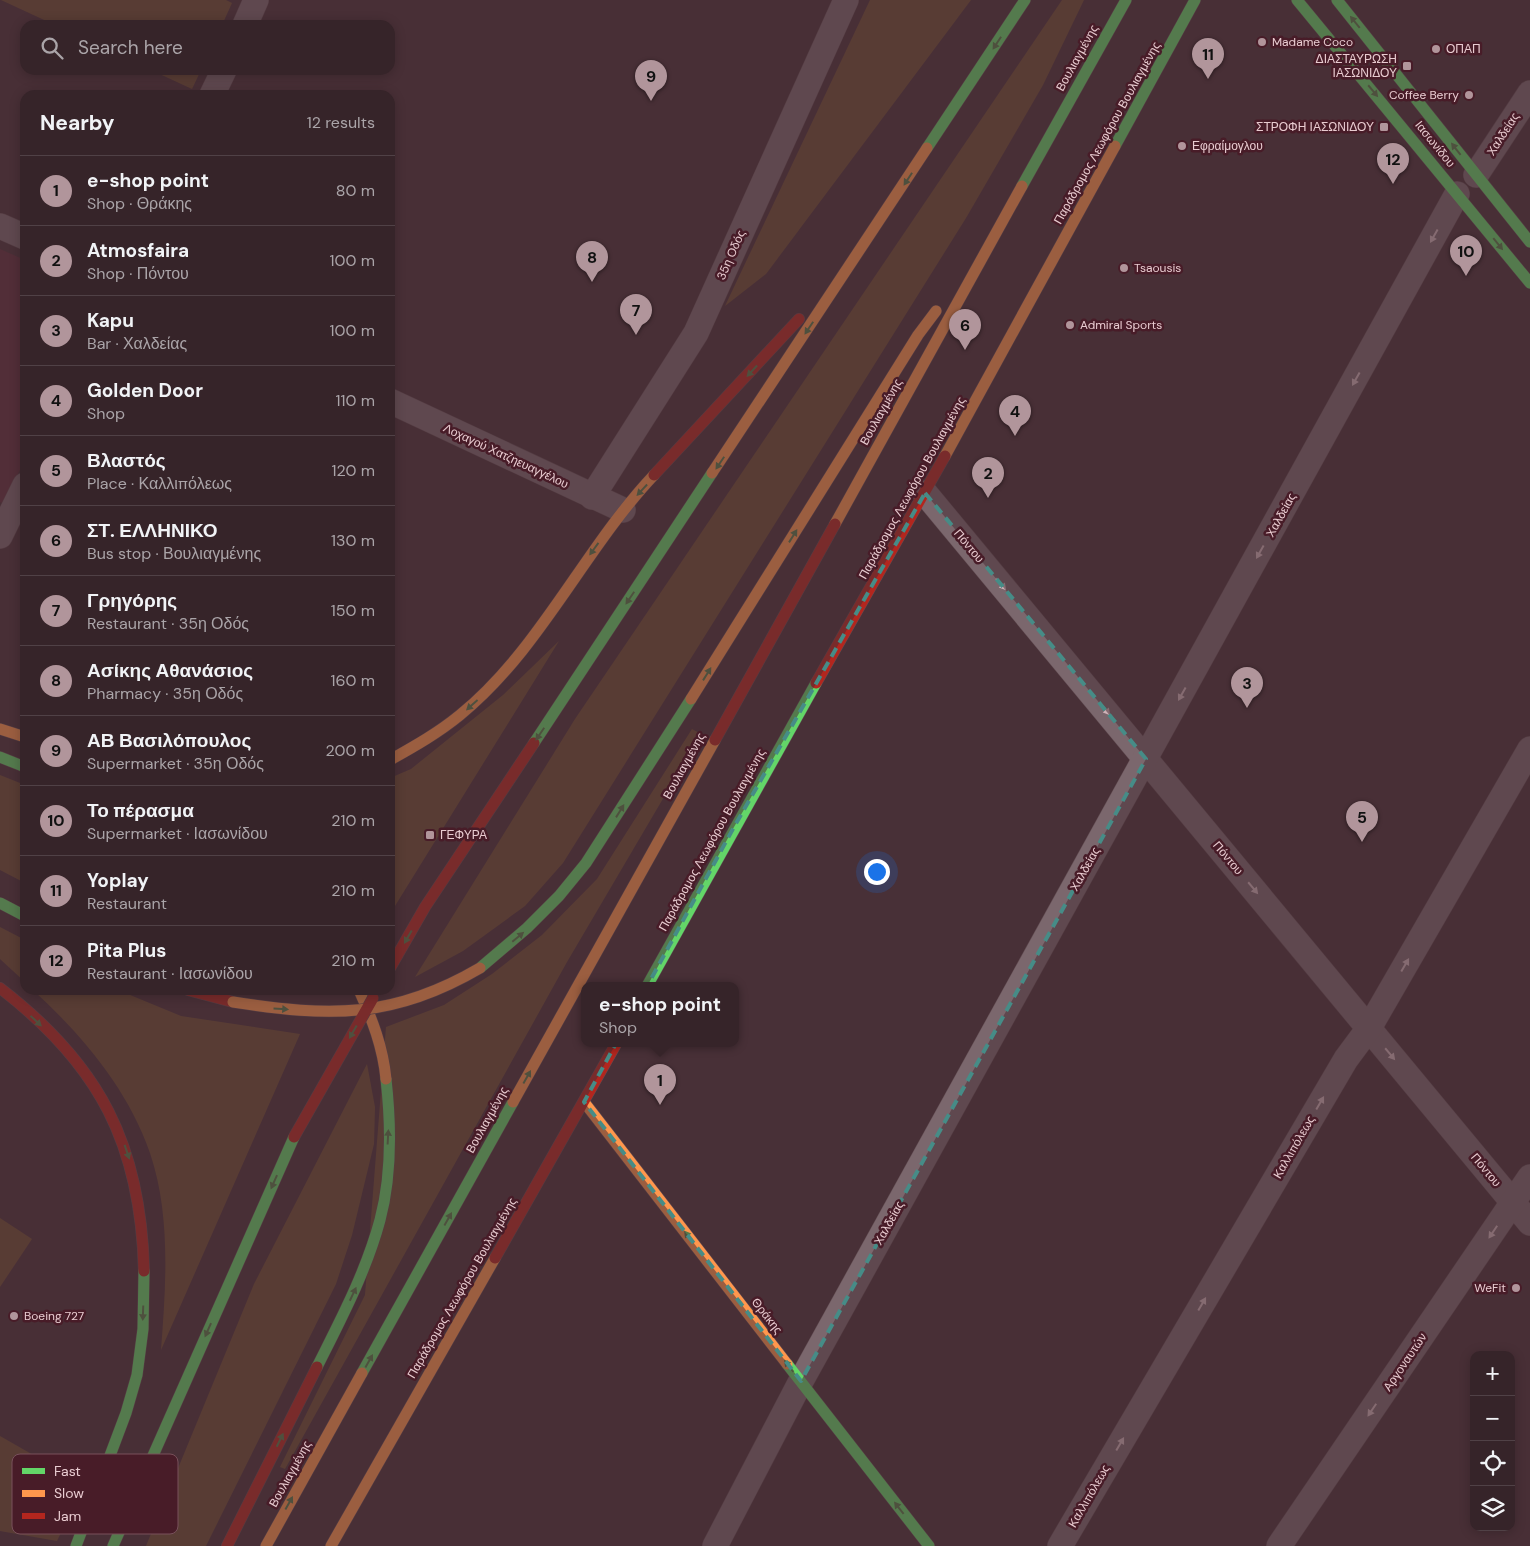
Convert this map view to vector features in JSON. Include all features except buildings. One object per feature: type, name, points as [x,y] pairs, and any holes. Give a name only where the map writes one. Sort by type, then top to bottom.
[{"type":"main road","name":"Βουλιαγμένης","points":[[266,1546],[1126,0]]},
{"type":"main road","name":"Παράδρομος Λεωφόρου Βουλιαγμένης","points":[[649,982],[734,827],[925,493],[1195,0]]},
{"type":"main road","name":"Ιασωνίδου","points":[[1297,0],[1530,283]]},
{"type":"main road","name":"Ιασωνίδου","points":[[1337,0],[1530,242]]},
{"type":"main road","points":[[395,959],[425,907],[856,258],[1024,1]]},
{"type":"main road","points":[[207,995],[267,1008],[327,1012],[384,1008],[410,1003],[439,993],[480,968],[527,928],[559,896],[586,863],[688,705],[918,335],[999,228]]},
{"type":"main road","points":[[395,757],[428,740],[482,696],[506,669],[623,510],[856,258]]},
{"type":"main road","points":[[0,729],[20,735]]},
{"type":"main road","points":[[0,757],[20,765]]},
{"type":"main road","points":[[0,904],[20,914]]},
{"type":"main road","points":[[0,988],[46,1030],[90,1078],[106,1101],[131,1164],[138,1193],[144,1267],[144,1308],[137,1375],[129,1404],[110,1454]]},
{"type":"main road","points":[[227,1546],[354,1291],[380,1219],[386,1182],[390,1113],[384,1056],[374,1024],[360,995]]},
{"type":"main road","points":[[154,1454],[294,1137],[375,995]]},
{"type":"main road","name":"Παράδρομος Λεωφόρου Βουλιαγμένης","points":[[331,1546],[614,1047]]},
{"type":"main road","name":"Θράκης","points":[[584,1102],[929,1546]]},
{"type":"main road","points":[[76,1546],[80,1534]]},
{"type":"main road","points":[[114,1546],[119,1534]]},
{"type":"street","points":[[247,20],[256,0]]},
{"type":"street","name":"35η Οδός","points":[[592,497],[696,333],[846,0]]},
{"type":"street","points":[[214,90],[222,75]]},
{"type":"street","name":"Χαλδείας","points":[[1476,175],[1530,93]]},
{"type":"street","name":"Χαλδείας","points":[[715,1546],[801,1382],[1457,194]]},
{"type":"street","points":[[0,226],[20,235]]},
{"type":"street","name":"Λοχαγού Χατζηευαγγέλου","points":[[395,404],[623,510]]},
{"type":"street","name":"Πόντου","points":[[925,493],[1530,1223]]},
{"type":"street","points":[[0,536],[20,495]]},
{"type":"street","name":"Καλλιπόλεως","points":[[1060,1546],[1346,1059],[1369,1028],[1530,749]]},
{"type":"street","name":"Αργοναυτών","points":[[1279,1546],[1530,1178]]},
{"type":"highlighted area","points":[[925,493],[1146,759],[801,1381],[584,1102],[734,827]]},
{"type":"shaded area","points":[[1,0],[226,0],[232,3],[224,20],[44,20]]},
{"type":"shaded area","points":[[870,0],[971,0],[766,274],[725,306]]},
{"type":"shaded area","points":[[1062,0],[1084,0],[1043,85],[966,218],[563,863],[525,906],[463,951],[415,977],[575,719]]},
{"type":"shaded area","points":[[162,75],[199,75],[192,89]]},
{"type":"shaded area","points":[[0,249],[20,258],[20,470],[4,504],[0,502]]},
{"type":"shaded area","points":[[559,641],[395,906],[395,776],[411,769],[503,695]]},
{"type":"shaded area","points":[[692,729],[701,734],[567,962],[285,1469],[280,1467],[365,1295],[386,1027],[444,1005],[492,974],[542,935],[597,879]]},
{"type":"shaded area","points":[[0,775],[20,783],[20,880],[0,870]]},
{"type":"shaded area","points":[[0,927],[20,937],[20,977],[0,959]]},
{"type":"shaded area","points":[[38,995],[130,995],[181,1016],[300,1034],[161,1350],[165,1275],[164,1225],[157,1177],[150,1153],[141,1129],[102,1064]]},
{"type":"shaded area","points":[[367,1064],[375,1107],[374,1144],[352,1235],[336,1284],[206,1546],[146,1546],[151,1534],[178,1534],[178,1468],[254,1284]]},
{"type":"shaded area","points":[[0,1218],[32,1239],[0,1287]]},
{"type":"shaded area","points":[[0,1436],[32,1454],[12,1454],[12,1533],[0,1531]]},
{"type":"shaded area","points":[[17,1534],[60,1534],[57,1541]]},
{"type":"traffic: fast","points":[[927,148],[1025,0]]},
{"type":"traffic: fast","points":[[1022,186],[1126,0]]},
{"type":"traffic: fast","points":[[1115,146],[1195,0]]},
{"type":"traffic: fast","points":[[1297,0],[1530,283]]},
{"type":"traffic: fast","points":[[1337,0],[1530,242]]},
{"type":"traffic: fast","points":[[534,743],[712,473]]},
{"type":"traffic: fast","points":[[649,982],[816,683]]},
{"type":"traffic: fast","points":[[480,968],[527,928],[559,896],[586,863],[691,699]]},
{"type":"traffic: fast","points":[[0,757],[20,765]]},
{"type":"traffic: fast","points":[[0,903],[20,913]]},
{"type":"traffic: fast","points":[[317,1367],[360,1277],[380,1220],[387,1185],[389,1150],[389,1114],[386,1079]]},
{"type":"traffic: fast","points":[[362,1373],[513,1102]]},
{"type":"traffic: fast","points":[[154,1454],[294,1137]]},
{"type":"traffic: fast","points":[[111,1454],[126,1413],[137,1375],[143,1329],[144,1271]]},
{"type":"traffic: fast","points":[[787,1364],[929,1546]]},
{"type":"traffic: fast","points":[[76,1546],[81,1534]]},
{"type":"traffic: fast","points":[[113,1546],[118,1534]]},
{"type":"traffic: slow","points":[[945,456],[1115,146]]},
{"type":"traffic: slow","points":[[712,473],[927,148]]},
{"type":"traffic: slow","points":[[835,524],[1022,186]]},
{"type":"traffic: slow","points":[[691,699],[918,335],[936,311]]},
{"type":"traffic: slow","points":[[395,757],[443,728],[488,689],[538,630],[605,535],[654,475]]},
{"type":"traffic: slow","points":[[0,729],[20,735]]},
{"type":"traffic: slow","points":[[513,1102],[715,740]]},
{"type":"traffic: slow","points":[[233,1002],[300,1010],[360,1010],[418,997],[448,985],[480,968]]},
{"type":"traffic: slow","points":[[361,995],[376,1033],[386,1079]]},
{"type":"traffic: slow","points":[[584,1102],[787,1364]]},
{"type":"traffic: slow","points":[[331,1546],[495,1258]]},
{"type":"traffic: slow","points":[[266,1546],[362,1373]]},
{"type":"traffic: jam","points":[[654,475],[799,319]]},
{"type":"traffic: jam","points":[[816,683],[945,456]]},
{"type":"traffic: jam","points":[[715,740],[835,524]]},
{"type":"traffic: jam","points":[[395,959],[425,907],[534,743]]},
{"type":"traffic: jam","points":[[0,988],[35,1017],[64,1047],[89,1078],[108,1111],[123,1146],[134,1184],[141,1226],[144,1271]]},
{"type":"traffic: jam","points":[[207,995],[233,1002]]},
{"type":"traffic: jam","points":[[294,1137],[373,998]]},
{"type":"traffic: jam","points":[[495,1258],[614,1047]]},
{"type":"traffic: jam","points":[[227,1546],[317,1367]]},
{"type":"place","name":"Madame Coco","points":[[1262,42]]},
{"type":"place","name":"ΟΠΑΠ","points":[[1436,49]]},
{"type":"place","name":"ΔΙΑΣΤΑΥΡΩΣΗ ΙΑΣΩΝΙΔΟΥ","points":[[1407,66]]},
{"type":"place","name":"Yoplay","points":[[1208,79]]},
{"type":"place","name":"Coffee Berry","points":[[1469,95]]},
{"type":"place","name":"ΑΒ Βασιλόπουλος","points":[[651,101]]},
{"type":"place","name":"ΣΤΡΟΦΗ ΙΑΣΩΝΙΔΟΥ","points":[[1384,127]]},
{"type":"place","name":"Εφραίμογλου","points":[[1182,146]]},
{"type":"place","name":"Pita Plus","points":[[1393,184]]},
{"type":"place","name":"Tsaousis","points":[[1124,268]]},
{"type":"place","name":"Το πέρασμα","points":[[1466,276]]},
{"type":"place","name":"Ασίκης Αθανάσιος","points":[[592,282]]},
{"type":"place","name":"Admiral Sports","points":[[1070,325]]},
{"type":"place","name":"Γρηγόρης","points":[[636,335]]},
{"type":"place","name":"ΣΤ. ΕΛΛΗΝΙΚΟ","points":[[965,350]]},
{"type":"place","name":"Golden Door","points":[[1015,436]]},
{"type":"place","name":"Atmosfaira","points":[[988,498]]},
{"type":"place","name":"Kapu","points":[[1247,708]]},
{"type":"place","name":"ΓΕΦΥΡΑ","points":[[430,835]]},
{"type":"place","name":"Βλαστός","points":[[1362,842]]},
{"type":"place","name":"e-shop point","points":[[660,1105]]},
{"type":"place","name":"WeFit","points":[[1516,1288]]},
{"type":"place","name":"Boeing 727","points":[[14,1316]]}]
